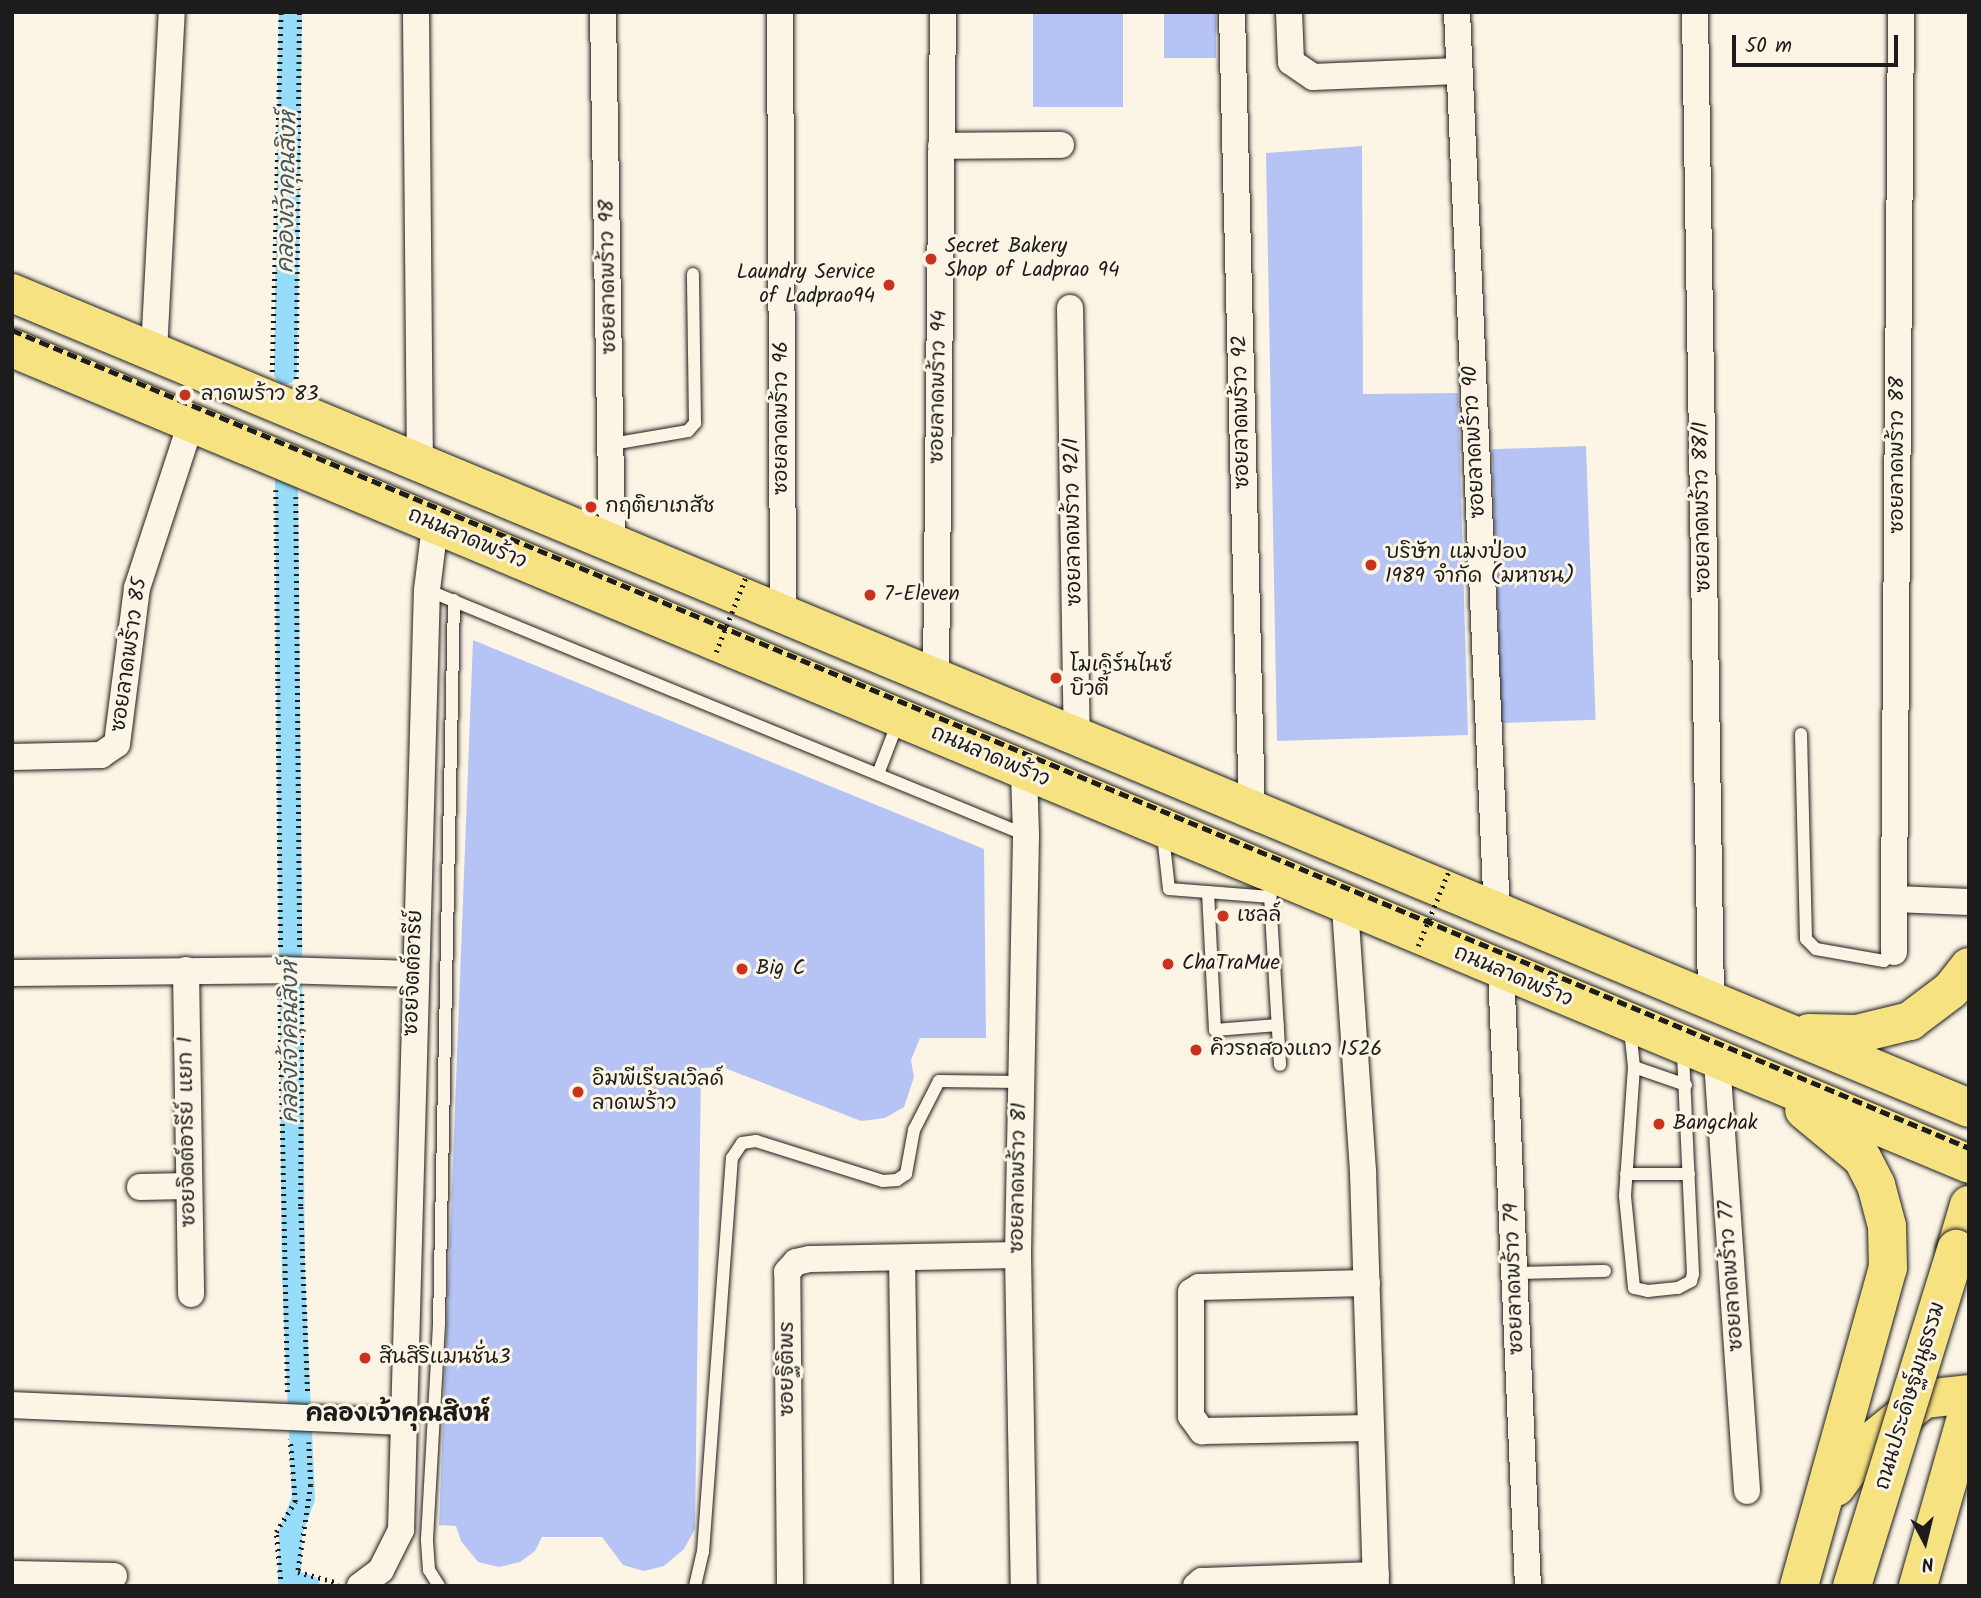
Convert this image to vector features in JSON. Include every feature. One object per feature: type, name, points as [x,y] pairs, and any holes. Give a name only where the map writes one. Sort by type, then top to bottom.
[{"type":"main road","points":[[12,293],[783,613],[1497,914],[1969,1108]]},
{"type":"main road","name":"ถนนลาดพร้าว","points":[[12,348],[1162,830],[1270,886],[1345,907],[1969,1164]]},
{"type":"main road","points":[[1786,1032],[1857,1034],[1910,1021],[1951,990],[1969,967]]},
{"type":"main road","points":[[1753,1076],[1825,1124],[1862,1158],[1887,1226],[1888,1268],[1799,1586]]},
{"type":"main road","name":"ถนนประดิษฐ์มนูธรรม","points":[[1852,1586],[1969,1205]]},
{"type":"main road","points":[[1821,1509],[1868,1444],[1924,1399],[1969,1394]]},
{"type":"main road","points":[[1918,1586],[1969,1407]]},
{"type":"street","points":[[153,351],[172,12]]},
{"type":"street","points":[[416,12],[420,463]]},
{"type":"street","name":"ซอยลาดพร้าว 98","points":[[603,12],[612,542]]},
{"type":"street","name":"ซอยลาดพร้าว 96","points":[[780,12],[783,613]]},
{"type":"street","name":"ซอยลาดพร้าว 94","points":[[936,677],[943,12]]},
{"type":"street","name":"ซอยลาดพร้าว 92","points":[[1232,12],[1252,811]]},
{"type":"street","points":[[1289,12],[1291,62],[1313,77],[1458,71]]},
{"type":"street","name":"ซอยลาดพร้าว 90","points":[[1457,12],[1497,914]]},
{"type":"street","name":"ซอยลาดพร้าว 88/1","points":[[1695,12],[1711,1001]]},
{"type":"street","name":"ซอยลาดพร้าว 88","points":[[1894,952],[1901,12]]},
{"type":"street","points":[[941,146],[1061,145]]},
{"type":"street","name":"ซอยลาดพร้าว 92/1","points":[[1070,308],[1077,737]]},
{"type":"street","name":"ซอยลาดพร้าว 85","points":[[12,757],[101,755],[117,744],[137,589],[191,424]]},
{"type":"street","name":"ซอยจิตต์อารีย์","points":[[360,1586],[381,1570],[396,1547],[401,1530],[414,974],[427,590],[435,526]]},
{"type":"street","name":"ซอยลาดพร้าว 81","points":[[1024,771],[1026,836],[1018,1255],[1024,1586]]},
{"type":"street","points":[[1894,899],[1969,902]]},
{"type":"street","points":[[1196,1586],[1202,1581],[1376,1581],[1367,1283],[1345,907]]},
{"type":"street","name":"ซอยจิตต์อารีย์ แยก 1","points":[[186,970],[191,1294]]},
{"type":"street","points":[[12,973],[292,970],[414,974]]},
{"type":"street","name":"ซอยลาดพร้าว 79","points":[[1501,971],[1528,1586]]},
{"type":"street","name":"ซอยลาดพร้าว 77","points":[[1717,1061],[1747,1491]]},
{"type":"street","points":[[140,1187],[188,1185]]},
{"type":"street","name":"ซอยฐิติพร","points":[[790,1586],[787,1272],[796,1262],[810,1259],[1018,1255]]},
{"type":"street","points":[[902,1259],[907,1586]]},
{"type":"street","points":[[1367,1283],[1199,1287],[1191,1292],[1191,1416],[1202,1431],[1371,1428]]},
{"type":"street","points":[[12,1405],[403,1422]]},
{"type":"street","points":[[12,1574],[114,1576]]},
{"type":"lane","points":[[612,444],[688,431],[695,423],[693,274]]},
{"type":"lane","points":[[427,590],[1026,836]]},
{"type":"lane","points":[[439,1586],[429,1570],[427,1539],[439,1322],[454,600]]},
{"type":"lane","points":[[878,774],[899,719]]},
{"type":"lane","points":[[1801,734],[1806,939],[1816,948],[1884,961],[1894,952]]},
{"type":"lane","points":[[1162,830],[1169,889],[1208,892],[1270,886],[1280,1065]]},
{"type":"lane","points":[[1208,892],[1215,1030],[1278,1025]]},
{"type":"lane","points":[[1629,1025],[1634,1068],[1626,1174],[1634,1288],[1648,1291],[1678,1288],[1691,1281],[1686,1085],[1682,1047]]},
{"type":"lane","points":[[1634,1068],[1686,1085]]},
{"type":"lane","points":[[695,1586],[703,1552],[732,1158],[742,1143],[756,1141],[883,1181],[897,1180],[906,1174],[914,1130],[939,1082],[1020,1082]]},
{"type":"lane","points":[[1626,1174],[1689,1174]]},
{"type":"lane","points":[[1514,1273],[1605,1271]]},
{"type":"lane","points":[[401,1530],[427,1539]]},
{"type":"path","points":[[281,12],[284,406]]},
{"type":"path","points":[[284,406],[299,12]]},
{"type":"path","points":[[287,464],[298,932],[280,1065],[299,1417],[311,1485],[298,1572],[348,1586]]},
{"type":"path","points":[[281,1586],[276,1532],[295,1502],[299,1417],[301,1066],[292,970],[287,464]]},
{"type":"path","points":[[716,652],[747,574]]},
{"type":"path","points":[[1418,946],[1450,869]]},
{"type":"path","points":[[280,1065],[301,1066]]},
{"type":"building","points":[[1033,12],[1123,12],[1123,107],[1033,107]]},
{"type":"building","points":[[1164,12],[1216,12],[1216,58],[1164,58]]},
{"type":"building","name":"บริษัท แมงป่อง 1989 จำกัด (มหาชน)","points":[[1362,146],[1363,394],[1458,393],[1468,735],[1277,741],[1266,153]]},
{"type":"building","points":[[1586,446],[1596,720],[1502,723],[1492,449]]},
{"type":"building","name":"อิมพีเรียลเวิลด์ ลาดพร้าว","points":[[473,640],[984,849],[986,1038],[920,1038],[911,1060],[914,1077],[904,1107],[885,1118],[861,1121],[722,1067],[701,1068],[695,1529],[684,1549],[664,1566],[644,1571],[623,1565],[602,1537],[542,1537],[535,1551],[520,1562],[499,1567],[478,1562],[461,1541],[456,1526],[439,1525]]},
{"type":"waterway","name":"คลองเจ้าคุณสิงห์","points":[[285,372],[290,12]]},
{"type":"waterway","name":"คลองเจ้าคุณสิงห์","points":[[286,480],[293,1277],[303,1498],[290,1532],[289,1580],[308,1586]]},
{"type":"railway","points":[[12,330],[1969,1148]]},
{"type":"place","name":"Secret Bakery Shop of Ladprao 94","points":[[931,259]]},
{"type":"place","name":"Laundry Service of Ladprao94","points":[[889,285]]},
{"type":"place","name":"ลาดพร้าว 83","points":[[185,395]]},
{"type":"place","name":"กฤติยาเภสัช","points":[[591,507]]},
{"type":"place","name":"บริษัท แมงป่อง 1989 จำกัด (มหาชน)","points":[[1371,565]]},
{"type":"place","name":"7-Eleven","points":[[870,595]]},
{"type":"place","name":"โมเดิร์นไนซ์ บิวตี้","points":[[1056,678]]},
{"type":"place","name":"เชลล์","points":[[1223,916]]},
{"type":"place","name":"ChaTraMue","points":[[1168,964]]},
{"type":"place","name":"Big C","points":[[742,969]]},
{"type":"place","name":"คิวรถสองแถว 1526","points":[[1196,1050]]},
{"type":"place","name":"อิมพีเรียลเวิลด์ ลาดพร้าว","points":[[578,1092]]},
{"type":"place","name":"Bangchak","points":[[1659,1124]]},
{"type":"place","name":"สินสิริแมนชั่น3","points":[[365,1358]]},
{"type":"district","name":"คลองเจ้าคุณสิงห์","points":[[398,1415]]}]
